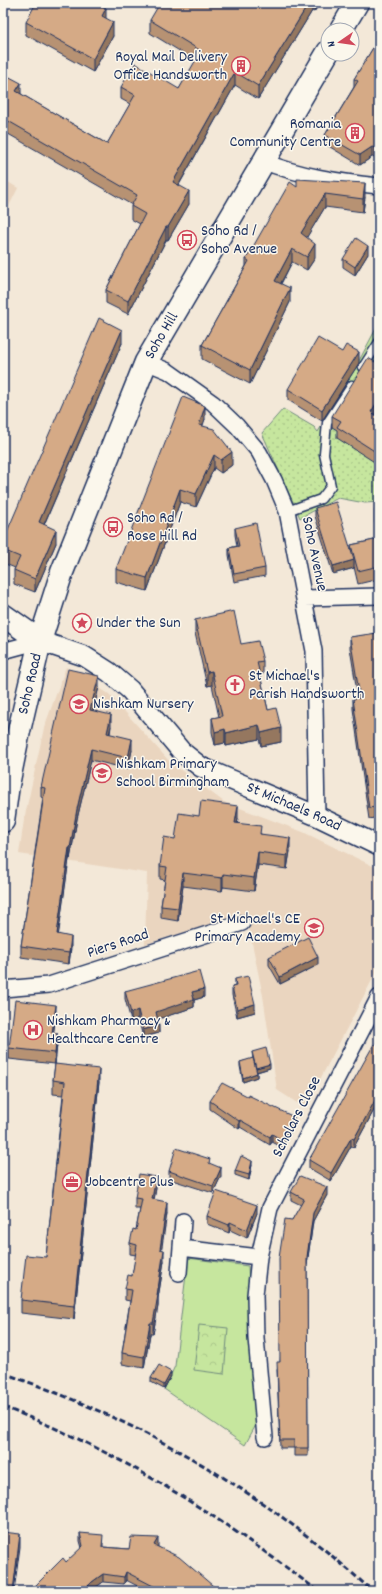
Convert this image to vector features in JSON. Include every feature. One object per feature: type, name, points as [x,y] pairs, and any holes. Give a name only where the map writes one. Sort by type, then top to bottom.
[{"type":"main road","points":[[346,22],[357,3]]},
{"type":"main road","name":"Soho Hill","points":[[40,640],[62,572],[146,362],[262,161],[322,62]]},
{"type":"main road","points":[[3,615],[40,640]]},
{"type":"main road","name":"Soho Road","points":[[3,821],[5,784],[12,749],[40,640]]},
{"type":"street","points":[[262,161],[277,167],[336,182],[379,186]]},
{"type":"street","name":"Soho Avenue","points":[[146,362],[168,371],[213,404],[236,426],[259,452],[274,480],[287,511],[314,651],[317,816]]},
{"type":"street","points":[[305,598],[379,596]]},
{"type":"street","points":[[3,651],[40,640]]},
{"type":"street","name":"St Michaels Road","points":[[40,640],[84,656],[109,672],[130,690],[161,729],[182,752],[201,767],[317,816],[379,846]]},
{"type":"street","name":"Piers Road","points":[[3,989],[49,985],[242,923]]},
{"type":"street","name":"Scholars Close","points":[[265,1438],[255,1295],[259,1258],[270,1208],[379,997]]},
{"type":"street","points":[[178,1273],[183,1221]]},
{"type":"street","points":[[181,1248],[259,1258]]},
{"type":"lane","points":[[287,511],[321,499],[331,486],[324,454],[326,423],[379,342]]},
{"type":"shaded area","points":[[3,179],[18,188],[3,218]]},
{"type":"shaded area","name":"St Michael's CE Primary Academy","points":[[66,667],[109,694],[170,762],[224,802],[303,832],[379,869],[379,967],[305,1108],[277,1090],[263,996],[246,914],[145,944],[147,873],[19,854],[24,820],[44,728]]},
{"type":"green space","points":[[379,323],[379,502],[365,503],[338,498],[300,518],[262,433],[283,409],[314,427],[318,432]]},
{"type":"green space","points":[[188,1258],[248,1266],[257,1423],[245,1445],[164,1389],[175,1366]]},
{"type":"green space","points":[[199,1325],[228,1328],[224,1374],[194,1370]]},
{"type":"building","points":[[36,3],[96,3],[106,8],[102,16],[113,22],[93,59],[26,22]]},
{"type":"building","points":[[160,3],[309,3],[258,86],[235,72],[173,182],[189,191],[168,227],[166,227],[128,301],[106,290],[145,214],[131,206],[137,195],[3,118],[3,75],[4,74],[21,83],[16,91],[107,144],[135,95],[121,87],[135,63],[179,89],[201,51],[150,20]]},
{"type":"building","points":[[379,38],[379,106],[376,112],[379,113],[379,149],[372,147],[360,155],[325,135],[358,81],[354,79]]},
{"type":"building","points":[[297,179],[365,183],[363,199],[325,194],[301,233],[315,244],[307,257],[292,249],[275,281],[290,288],[250,370],[202,345],[249,261],[246,259],[290,182],[297,187]]},
{"type":"building","points":[[356,238],[368,246],[355,267],[343,259]]},
{"type":"building","points":[[99,318],[122,330],[39,522],[56,530],[35,579],[14,570],[20,557],[3,550],[3,541]]},
{"type":"building","points":[[318,338],[342,352],[346,345],[359,352],[322,410],[288,389]]},
{"type":"building","points":[[379,356],[379,399],[371,412],[379,417],[379,454],[337,427],[341,421],[332,416],[368,358],[375,362]]},
{"type":"building","points":[[183,397],[205,406],[199,425],[214,429],[232,452],[221,460],[214,455],[196,494],[180,489],[147,578],[116,569]]},
{"type":"building","points":[[336,502],[354,560],[333,566],[315,508]]},
{"type":"building","points":[[379,508],[379,526],[375,509]]},
{"type":"building","points":[[256,523],[265,568],[234,574],[229,548],[239,546],[235,528]]},
{"type":"building","points":[[379,539],[379,566],[358,571],[351,545]]},
{"type":"building","name":"St Michael's Parish Handsworth","points":[[234,611],[241,644],[258,641],[263,661],[257,662],[268,710],[276,708],[281,728],[261,733],[259,725],[226,733],[225,729],[215,732],[212,718],[222,716],[212,671],[207,672],[195,620]]},
{"type":"building","points":[[375,622],[379,622],[379,806],[369,808],[353,699],[360,698],[350,637],[377,633]]},
{"type":"building","points":[[68,669],[99,676],[90,710],[111,715],[107,733],[132,739],[128,758],[91,749],[69,848],[57,934],[71,937],[69,953],[21,946],[45,788],[41,787]]},
{"type":"building","points":[[201,801],[238,806],[235,823],[261,826],[260,834],[290,838],[287,856],[258,852],[254,878],[223,874],[222,878],[183,873],[178,908],[161,906],[167,867],[160,866],[164,837],[175,839],[179,813],[199,816]]},
{"type":"building","points":[[308,937],[318,957],[280,977],[269,957]]},
{"type":"building","points":[[199,971],[204,989],[192,992],[194,999],[156,1012],[159,1025],[143,1030],[138,1010],[131,1013],[125,991]]},
{"type":"building","points":[[248,976],[255,1004],[237,1009],[232,987],[236,986],[235,979]]},
{"type":"building","name":"Nishkam Pharmacy & Healthcare Centre","points":[[15,1000],[56,1005],[52,1033],[57,1033],[55,1053],[9,1048]]},
{"type":"building","points":[[374,1044],[379,1046],[379,1093],[354,1139],[351,1138],[331,1173],[309,1160]]},
{"type":"building","points":[[266,1048],[270,1064],[256,1068],[252,1052]]},
{"type":"building","points":[[253,1058],[257,1073],[243,1078],[240,1062]]},
{"type":"building","name":"Jobcentre Plus","points":[[55,1064],[99,1069],[74,1306],[21,1300],[26,1255],[46,1257],[65,1082],[53,1080]]},
{"type":"building","points":[[222,1083],[294,1117],[282,1140],[272,1134],[270,1137],[240,1120],[239,1121],[210,1101]]},
{"type":"building","points":[[176,1148],[210,1159],[209,1163],[221,1168],[213,1186],[169,1171]]},
{"type":"building","points":[[241,1156],[252,1161],[249,1175],[235,1171]]},
{"type":"building","points":[[139,1174],[156,1177],[152,1199],[167,1202],[160,1249],[164,1250],[158,1295],[153,1323],[150,1323],[144,1357],[122,1353],[132,1290],[125,1289],[128,1275],[132,1276],[137,1245],[130,1243],[133,1229],[136,1230],[142,1199],[135,1198]]},
{"type":"building","points":[[300,1176],[327,1187],[313,1213],[307,1257],[308,1448],[294,1448],[294,1440],[280,1440],[277,1362],[280,1362],[279,1258],[285,1219],[292,1220],[304,1199],[291,1192]]},
{"type":"building","points":[[216,1191],[257,1205],[247,1230],[230,1222],[229,1225],[207,1216]]},
{"type":"building","points":[[159,1365],[171,1372],[164,1385],[151,1378]]},
{"type":"building","points":[[3,1532],[20,1534],[13,1591],[3,1591]]},
{"type":"building","points":[[80,1533],[103,1535],[102,1547],[129,1549],[131,1537],[158,1538],[154,1545],[179,1557],[219,1591],[163,1591],[126,1572],[124,1577],[103,1574],[83,1591],[30,1591],[63,1558],[66,1562],[83,1546]]},
{"type":"railway","points":[[3,1373],[104,1413],[199,1463],[245,1491],[289,1522],[331,1555],[372,1591]]},
{"type":"railway","points":[[3,1407],[46,1424],[87,1443],[167,1487],[244,1537],[318,1591]]},
{"type":"place","name":"Royal Mail Delivery Office Handsworth","points":[[241,66]]},
{"type":"place","name":"Romania Community Centre","points":[[355,133]]},
{"type":"place","name":"Soho Rd / Soho Avenue","points":[[187,240]]},
{"type":"place","name":"Soho Rd / Rose Hill Rd","points":[[113,527]]},
{"type":"place","name":"Under the Sun","points":[[82,623]]},
{"type":"place","name":"St Michael's Parish Handsworth","points":[[235,685]]},
{"type":"place","name":"Nishkam Nursery","points":[[79,704]]},
{"type":"place","name":"Nishkam Primary School Birmingham","points":[[102,773]]},
{"type":"place","name":"St Michael's CE Primary Academy","points":[[314,928]]},
{"type":"place","name":"Nishkam Pharmacy & Healthcare Centre","points":[[33,1030]]},
{"type":"place","name":"Jobcentre Plus","points":[[72,1182]]}]
